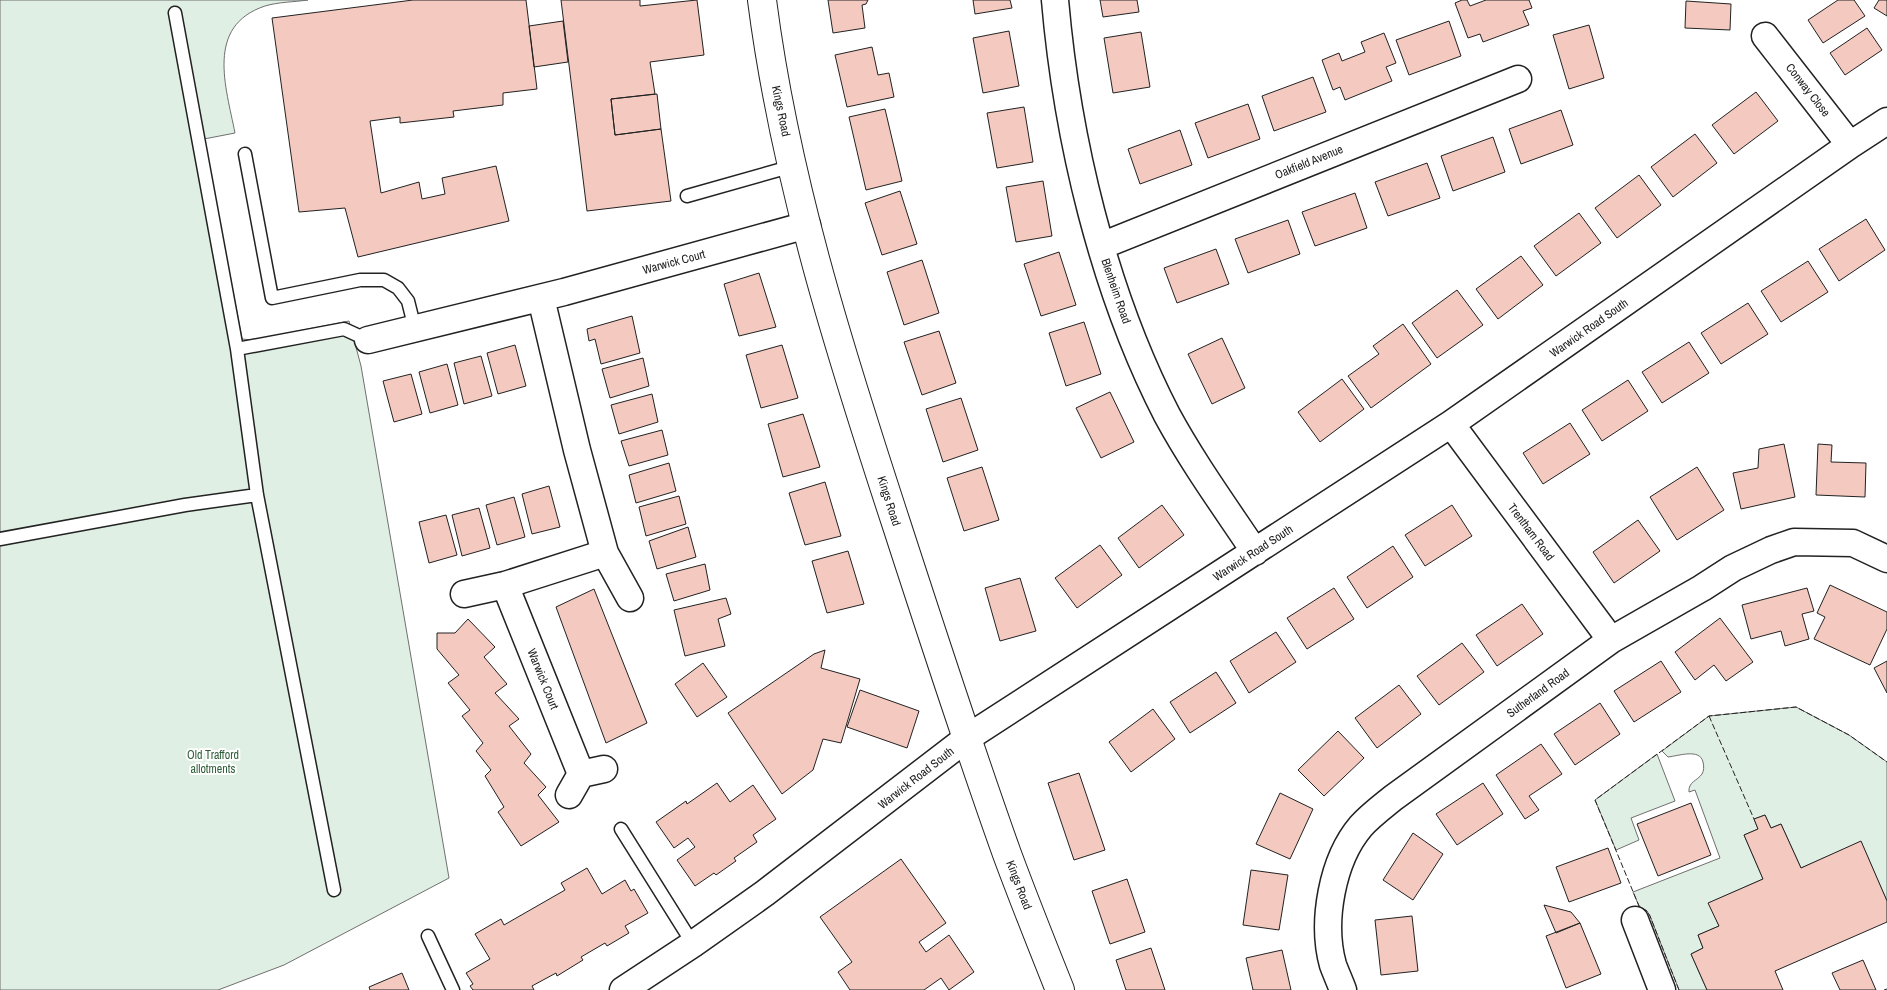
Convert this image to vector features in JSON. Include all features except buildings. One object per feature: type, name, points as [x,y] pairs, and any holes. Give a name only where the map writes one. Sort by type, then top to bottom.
[{"type":"street","name":"Kings Road","points":[[762,0],[780,110],[807,225],[826,300],[866,433],[966,738],[1008,856],[1060,990]]},
{"type":"street","name":"Blenheim Road","points":[[1055,0],[1064,76],[1077,146],[1101,246],[1133,341],[1168,415],[1204,477],[1255,552]]},
{"type":"street","name":"Conway Close","points":[[1765,36],[1850,145]]},
{"type":"street","name":"Oakfield Avenue","points":[[1101,246],[1518,79]]},
{"type":"street","name":"Warwick Road South","points":[[623,990],[693,944],[841,836],[966,738],[1452,424],[1887,121]]},
{"type":"street","name":"Warwick Court","points":[[368,340],[541,298],[807,225]]},
{"type":"street","points":[[541,298],[577,450],[605,552],[630,598]]},
{"type":"street","name":"Trentham Road","points":[[1452,424],[1611,640]]},
{"type":"street","name":"Sutherland Road","points":[[1343,990],[1333,964],[1328,925],[1338,866],[1347,846],[1361,826],[1393,798],[1611,640],[1733,568],[1794,542],[1853,543],[1887,559]]},
{"type":"street","points":[[464,594],[505,584],[605,552]]},
{"type":"street","name":"Warwick Court","points":[[505,584],[585,779]]},
{"type":"street","points":[[1635,920],[1662,990]]},
{"type":"lane","points":[[175,13],[237,349],[257,495],[334,890]]},
{"type":"lane","points":[[245,154],[272,298],[360,280],[384,280],[398,288],[408,301],[415,329]]},
{"type":"lane","points":[[687,196],[793,166]]},
{"type":"lane","points":[[237,349],[344,329],[368,340]]},
{"type":"lane","points":[[0,539],[185,505],[257,495]]},
{"type":"lane","points":[[621,829],[693,944]]},
{"type":"lane","points":[[428,936],[453,990]]},
{"type":"green space","name":"Old Trafford allotments","points":[[0,0],[308,0],[265,6],[246,15],[234,28],[227,43],[224,60],[227,97],[235,133],[204,139],[242,339],[252,340],[349,321],[361,366],[449,878],[284,965],[218,990],[0,990]]},
{"type":"green space","points":[[1796,707],[1849,735],[1887,762],[1887,901],[1861,842],[1801,868],[1781,824],[1771,828],[1765,815],[1754,819],[1758,829],[1744,835],[1763,879],[1709,903],[1719,926],[1698,935],[1703,948],[1691,954],[1707,990],[1679,990],[1650,916],[1647,911],[1639,906],[1633,892],[1720,858],[1695,790],[1689,792],[1691,784],[1702,774],[1704,768],[1701,758],[1693,754],[1668,757],[1662,751],[1709,716]]},
{"type":"green space","points":[[1657,754],[1675,801],[1631,818],[1639,840],[1616,850],[1595,800]]},
{"type":"fence","points":[[1679,990],[1650,916],[1647,911],[1639,906],[1595,800],[1709,716],[1796,707],[1849,735],[1887,762]]},
{"type":"fence","points":[[1709,716],[1754,819]]}]
